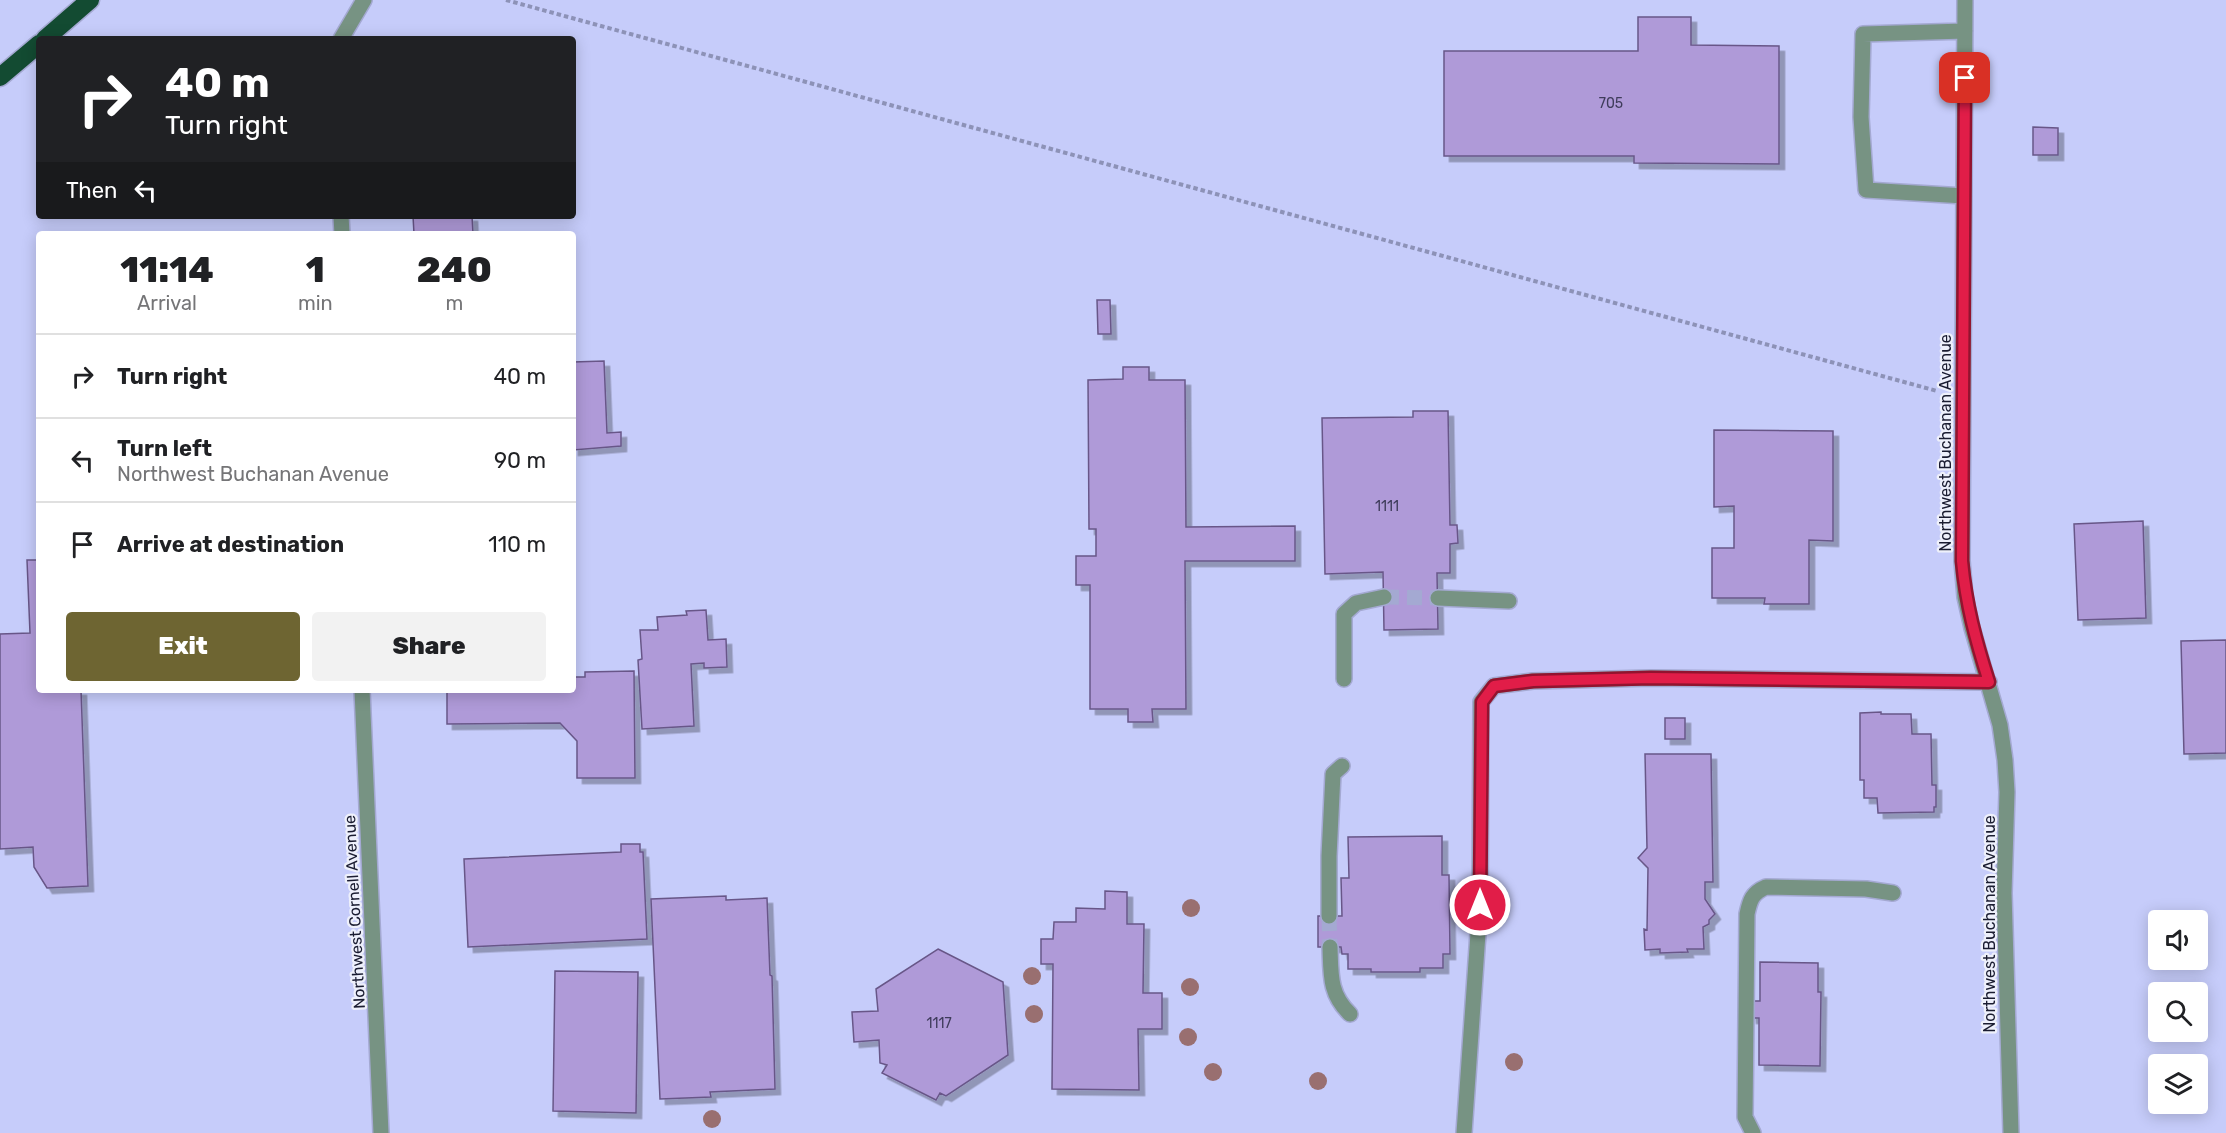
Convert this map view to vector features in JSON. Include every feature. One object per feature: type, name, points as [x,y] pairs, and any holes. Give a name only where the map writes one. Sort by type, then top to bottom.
[{"type":"highway","points":[[48,36],[90,0]]},
{"type":"highway","points":[[0,77],[36,46]]},
{"type":"street","name":"Northwest Buchanan Avenue","points":[[1965,0],[1963,573],[1965,597],[1972,628],[2000,725],[2007,792],[2004,893],[2011,1133]]},
{"type":"street","points":[[342,36],[360,6]]},
{"type":"street","points":[[1964,196],[1866,189],[1861,117],[1863,34],[1965,31]]},
{"type":"street","points":[[1344,679],[1344,614],[1356,603],[1384,597]]},
{"type":"street","points":[[1438,598],[1509,601]]},
{"type":"street","points":[[1464,1133],[1480,905],[1482,702],[1494,686],[1533,681],[1651,678],[1989,682]]},
{"type":"street","name":"Northwest Cornell Avenue","points":[[362,693],[381,1133]]},
{"type":"street","points":[[1329,916],[1333,774],[1342,766]]},
{"type":"street","points":[[1753,1133],[1744,1117],[1747,914],[1750,898],[1756,891],[1766,888],[1866,889],[1893,893]]},
{"type":"street","points":[[1330,947],[1331,977],[1335,996],[1350,1014]]},
{"type":"path","points":[[506,0],[1964,399]]},
{"type":"building","points":[[1638,17],[1691,17],[1691,45],[1779,46],[1779,164],[1634,163],[1634,156],[1444,156],[1444,51],[1638,51]]},
{"type":"building","points":[[2033,127],[2058,128],[2058,155],[2033,155]]},
{"type":"building","points":[[413,219],[472,219],[473,231],[414,231]]},
{"type":"building","points":[[1097,300],[1110,300],[1111,334],[1098,334]]},
{"type":"building","points":[[604,361],[607,433],[621,432],[621,446],[576,450],[576,362]]},
{"type":"building","points":[[1123,367],[1149,367],[1149,380],[1185,380],[1186,527],[1295,526],[1295,561],[1185,561],[1186,709],[1152,709],[1153,722],[1128,722],[1128,709],[1090,709],[1090,585],[1076,585],[1076,556],[1096,556],[1096,529],[1089,529],[1088,380],[1123,379]]},
{"type":"building","points":[[1413,411],[1448,411],[1450,525],[1457,525],[1458,543],[1450,544],[1450,573],[1437,573],[1438,629],[1384,630],[1383,572],[1325,574],[1322,418],[1413,417]]},
{"type":"building","points":[[1714,430],[1833,431],[1833,541],[1809,540],[1809,604],[1764,604],[1765,598],[1712,598],[1712,548],[1734,548],[1734,506],[1714,507]]},
{"type":"building","points":[[2143,521],[2146,618],[2078,620],[2074,524]]},
{"type":"building","points":[[27,560],[36,560],[36,693],[81,693],[88,886],[47,888],[34,867],[33,847],[0,849],[0,634],[30,633]]},
{"type":"building","points":[[706,610],[708,640],[726,639],[727,667],[704,668],[704,663],[691,664],[694,726],[642,729],[638,660],[642,659],[640,630],[658,630],[657,617],[687,615],[686,611]]},
{"type":"building","points":[[2226,640],[2226,753],[2184,754],[2181,641]]},
{"type":"building","points":[[634,671],[635,778],[577,778],[577,741],[560,723],[447,724],[447,693],[576,693],[576,677],[585,677],[585,672]]},
{"type":"building","points":[[1881,712],[1881,714],[1911,714],[1912,734],[1931,734],[1932,785],[1936,785],[1934,812],[1878,813],[1877,798],[1864,798],[1864,780],[1860,780],[1860,713]]},
{"type":"building","points":[[1665,718],[1685,718],[1685,739],[1665,739]]},
{"type":"building","points":[[1645,754],[1711,754],[1713,882],[1705,882],[1705,899],[1715,914],[1709,920],[1709,924],[1703,927],[1704,949],[1660,953],[1660,949],[1645,950],[1648,868],[1638,858],[1647,848]]},
{"type":"building","points":[[1442,836],[1442,875],[1449,875],[1450,954],[1443,954],[1443,968],[1420,968],[1420,972],[1371,972],[1371,969],[1348,969],[1348,954],[1342,954],[1341,947],[1318,947],[1318,916],[1342,916],[1341,878],[1349,878],[1348,837]]},
{"type":"building","points":[[621,844],[640,844],[640,852],[643,852],[647,939],[468,947],[464,859],[621,852]]},
{"type":"building","points":[[1105,891],[1127,892],[1127,924],[1144,924],[1143,993],[1162,993],[1162,1029],[1138,1029],[1139,1090],[1052,1089],[1053,964],[1041,964],[1041,939],[1053,939],[1054,922],[1076,922],[1076,908],[1105,909]]},
{"type":"building","points":[[726,896],[726,900],[767,898],[775,1089],[710,1092],[711,1097],[660,1099],[651,899]]},
{"type":"building","points":[[938,949],[1003,982],[1008,1055],[946,1096],[940,1093],[936,1100],[882,1073],[887,1065],[880,1063],[879,1040],[854,1042],[852,1012],[878,1011],[876,989]]},
{"type":"building","points":[[1760,962],[1818,963],[1818,992],[1821,992],[1820,1066],[1759,1065],[1759,1018],[1751,1018],[1750,1001],[1760,1001]]},
{"type":"building","points":[[555,971],[638,972],[636,1113],[553,1111]]},
{"type":"tunnel","points":[[1384,597],[1438,598]]},
{"type":"tunnel","points":[[1329,916],[1330,947]]},
{"type":"route","points":[[1480,905],[1482,702],[1494,686],[1533,681],[1651,678],[1989,682],[1965,597],[1962,561],[1965,78]]}]
